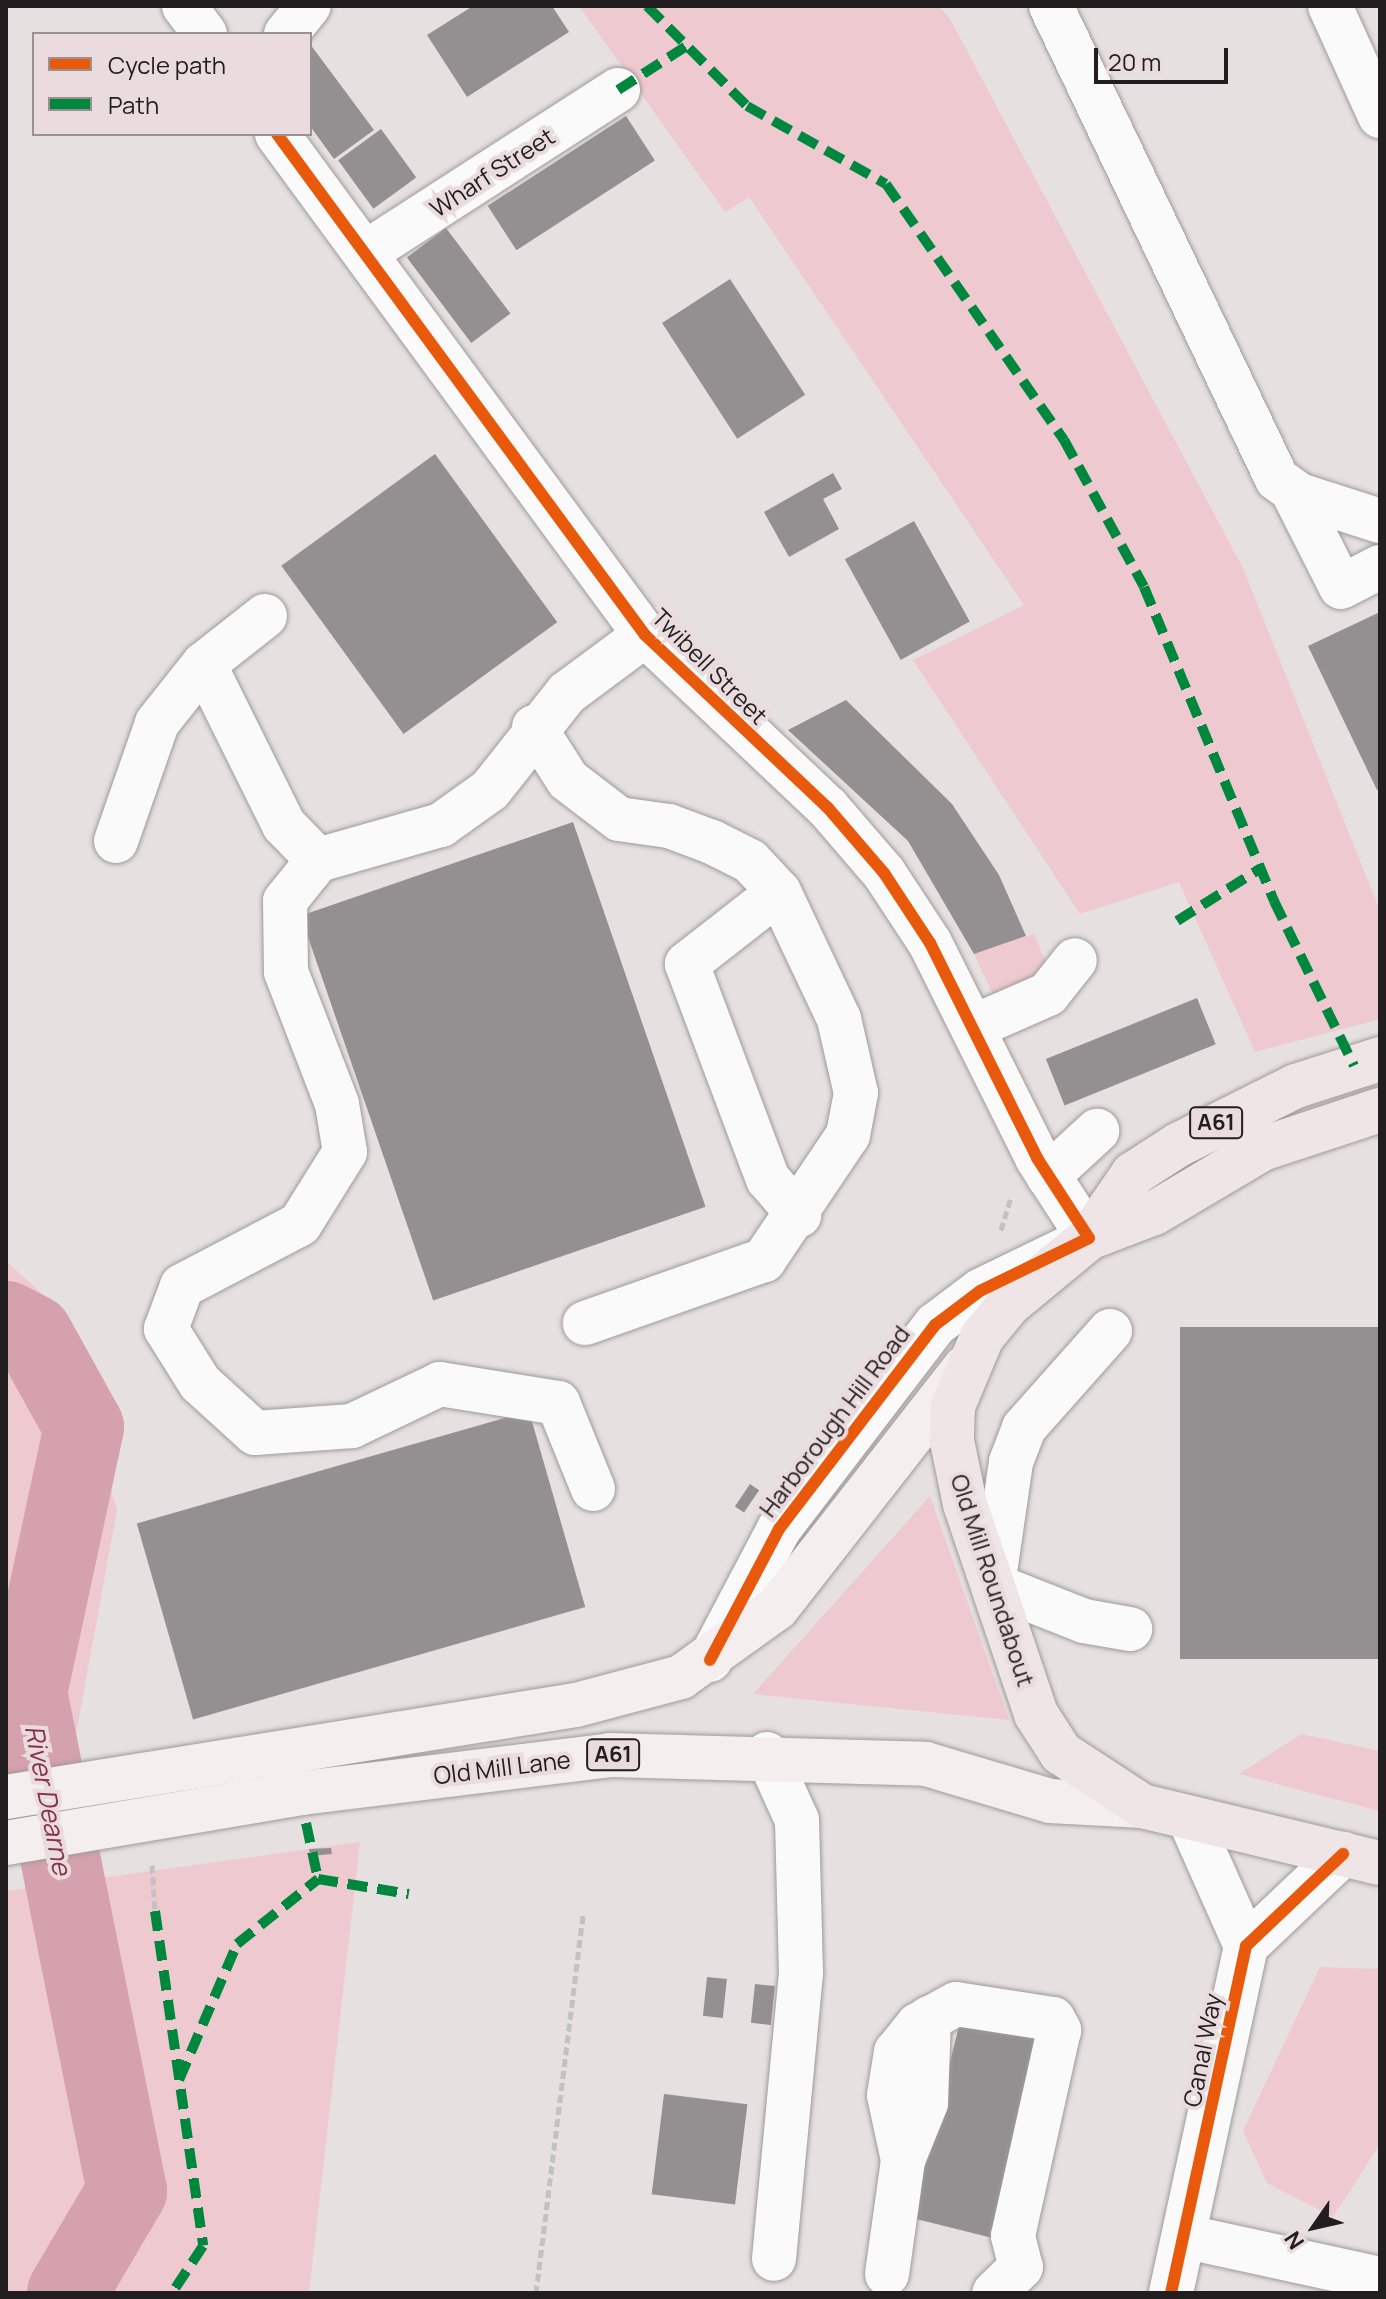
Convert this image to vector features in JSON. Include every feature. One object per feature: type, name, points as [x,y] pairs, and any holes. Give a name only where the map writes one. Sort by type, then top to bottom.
[{"type":"highway","name":"Harborough Hill Road","points":[[1089,1238],[1133,1174],[1178,1145],[1296,1086],[1380,1059]]},
{"type":"highway","name":"Old Mill Roundabout","points":[[1362,1858],[1142,1806],[1085,1773],[1047,1735],[993,1585],[952,1441],[953,1406],[965,1367],[1009,1304],[1089,1238],[1154,1213],[1262,1149],[1380,1110]]},
{"type":"main road","name":"A61","points":[[696,1668],[777,1608],[965,1367]]},
{"type":"main road","name":"Old Mill Lane","points":[[6,1797],[576,1705],[696,1668]]},
{"type":"main road","name":"Old Mill Lane","points":[[6,1843],[523,1762],[767,1754],[926,1764],[1050,1801],[1142,1806]]},
{"type":"street","points":[[184,6],[204,32]]},
{"type":"street","points":[[288,32],[309,6]]},
{"type":"street","points":[[1051,6],[1277,479],[1293,492],[1363,515]]},
{"type":"street","points":[[1330,6],[1380,116]]},
{"type":"street","name":"Wharf Street","points":[[365,253],[618,90]]},
{"type":"street","name":"Twibell Street","points":[[278,136],[645,635],[828,808],[884,873],[973,1027],[1048,1176],[1089,1238]]},
{"type":"street","points":[[1293,492],[1341,587],[1380,567]]},
{"type":"street","points":[[116,841],[157,723],[204,664],[265,616]]},
{"type":"street","points":[[593,1489],[558,1403],[440,1384],[352,1426],[255,1433],[200,1383],[166,1329],[182,1286],[300,1224],[345,1152],[337,1104],[286,972],[285,901],[318,860],[441,825],[490,790],[534,727],[645,635]]},
{"type":"street","points":[[204,664],[284,825],[318,860]]},
{"type":"street","points":[[534,727],[568,780],[619,819],[669,826],[712,842],[750,861],[779,892],[839,1019],[856,1093],[848,1135],[799,1215],[764,1260],[585,1323]]},
{"type":"street","points":[[779,892],[687,964],[768,1179],[799,1215]]},
{"type":"street","points":[[973,1027],[1048,994],[1075,960]]},
{"type":"street","points":[[1048,1176],[1097,1131]]},
{"type":"street","name":"Harborough Hill Road","points":[[696,1668],[779,1529],[935,1325],[980,1291],[1089,1238]]},
{"type":"street","points":[[1110,1331],[1024,1428],[1011,1462],[993,1585],[1084,1621],[1130,1629]]},
{"type":"street","points":[[767,1754],[797,1820],[801,1973],[774,2259]]},
{"type":"street","points":[[1189,1818],[1246,1946],[1362,1858]]},
{"type":"street","name":"Canal Way","points":[[1171,2293],[1187,2237],[1246,1946]]},
{"type":"street","points":[[887,2274],[903,2160],[926,2103],[929,2018],[956,2004],[1058,2023],[1013,2236],[1021,2267],[994,2293]]},
{"type":"street","points":[[1187,2237],[1380,2279]]},
{"type":"path","points":[[536,2293],[583,1914]]},
{"type":"shaded area","points":[[579,6],[939,6],[950,19],[1243,568],[1380,911],[1380,1019],[1255,1052],[1179,882],[1080,914],[913,660],[1024,605],[749,197],[725,212]]},
{"type":"shaded area","points":[[1034,934],[1049,969],[996,1001],[974,954]]},
{"type":"shaded area","points":[[6,1261],[59,1309],[117,1510],[73,1751],[6,1764]]},
{"type":"shaded area","points":[[930,1496],[1009,1720],[753,1694]]},
{"type":"shaded area","points":[[1301,1734],[1380,1751],[1380,1811],[1239,1774]]},
{"type":"shaded area","points":[[360,1842],[309,2293],[6,2293],[6,1891]]},
{"type":"shaded area","points":[[1320,1967],[1380,1969],[1380,2144],[1333,2217],[1267,2183],[1243,2131]]},
{"type":"building","points":[[473,6],[552,6],[569,32],[467,97],[427,35]]},
{"type":"building","points":[[312,47],[374,130],[334,159],[312,129]]},
{"type":"building","points":[[626,116],[655,160],[516,250],[488,206]]},
{"type":"building","points":[[381,129],[416,178],[373,209],[338,160]]},
{"type":"building","points":[[446,228],[510,313],[471,343],[407,257]]},
{"type":"building","points":[[730,279],[805,395],[737,439],[662,323]]},
{"type":"building","points":[[435,454],[557,622],[404,734],[281,566]]},
{"type":"building","points":[[833,473],[842,489],[823,499],[839,529],[789,557],[764,512]]},
{"type":"building","points":[[914,521],[970,622],[901,660],[845,559]]},
{"type":"building","points":[[1380,612],[1380,789],[1377,790],[1308,646]]},
{"type":"building","points":[[846,700],[952,804],[999,875],[1026,936],[974,954],[908,841],[788,730]]},
{"type":"building","points":[[573,822],[706,1207],[433,1301],[301,916]]},
{"type":"building","points":[[1197,998],[1216,1044],[1065,1105],[1046,1059]]},
{"type":"building","points":[[1180,1327],[1380,1327],[1380,1659],[1180,1659]]},
{"type":"building","points":[[529,1411],[585,1607],[193,1720],[137,1523]]},
{"type":"building","points":[[750,1484],[759,1490],[744,1513],[735,1506]]},
{"type":"building","points":[[331,1848],[332,1854],[310,1856],[309,1849]]},
{"type":"building","points":[[707,1977],[727,1979],[723,2018],[703,2016]]},
{"type":"building","points":[[755,1984],[775,1986],[771,2025],[751,2023]]},
{"type":"building","points":[[963,2010],[1053,2032],[1001,2240],[911,2218]]},
{"type":"building","points":[[664,2094],[747,2104],[735,2204],[652,2194]]},
{"type":"waterway","name":"River Dearne","points":[[6,1321],[33,1335],[84,1427],[27,1692],[127,2191],[67,2293]]},
{"type":"marked path","points":[[647,6],[747,106],[886,184],[1064,440],[1144,587],[1274,901],[1354,1066]]},
{"type":"marked path","points":[[618,90],[685,47]]},
{"type":"marked path","points":[[1177,921],[1261,868]]},
{"type":"marked path","points":[[306,1823],[318,1879]]},
{"type":"marked path","points":[[179,2080],[237,1944],[318,1879],[409,1894]]},
{"type":"marked path","points":[[155,1911],[203,2246],[172,2293]]},
{"type":"cycle path","points":[[278,136],[645,635],[828,808],[884,873],[930,943],[1037,1158],[1089,1238],[980,1291],[935,1325],[779,1529],[710,1660]]},
{"type":"cycle path","points":[[1171,2293],[1246,1946],[1343,1854]]}]
